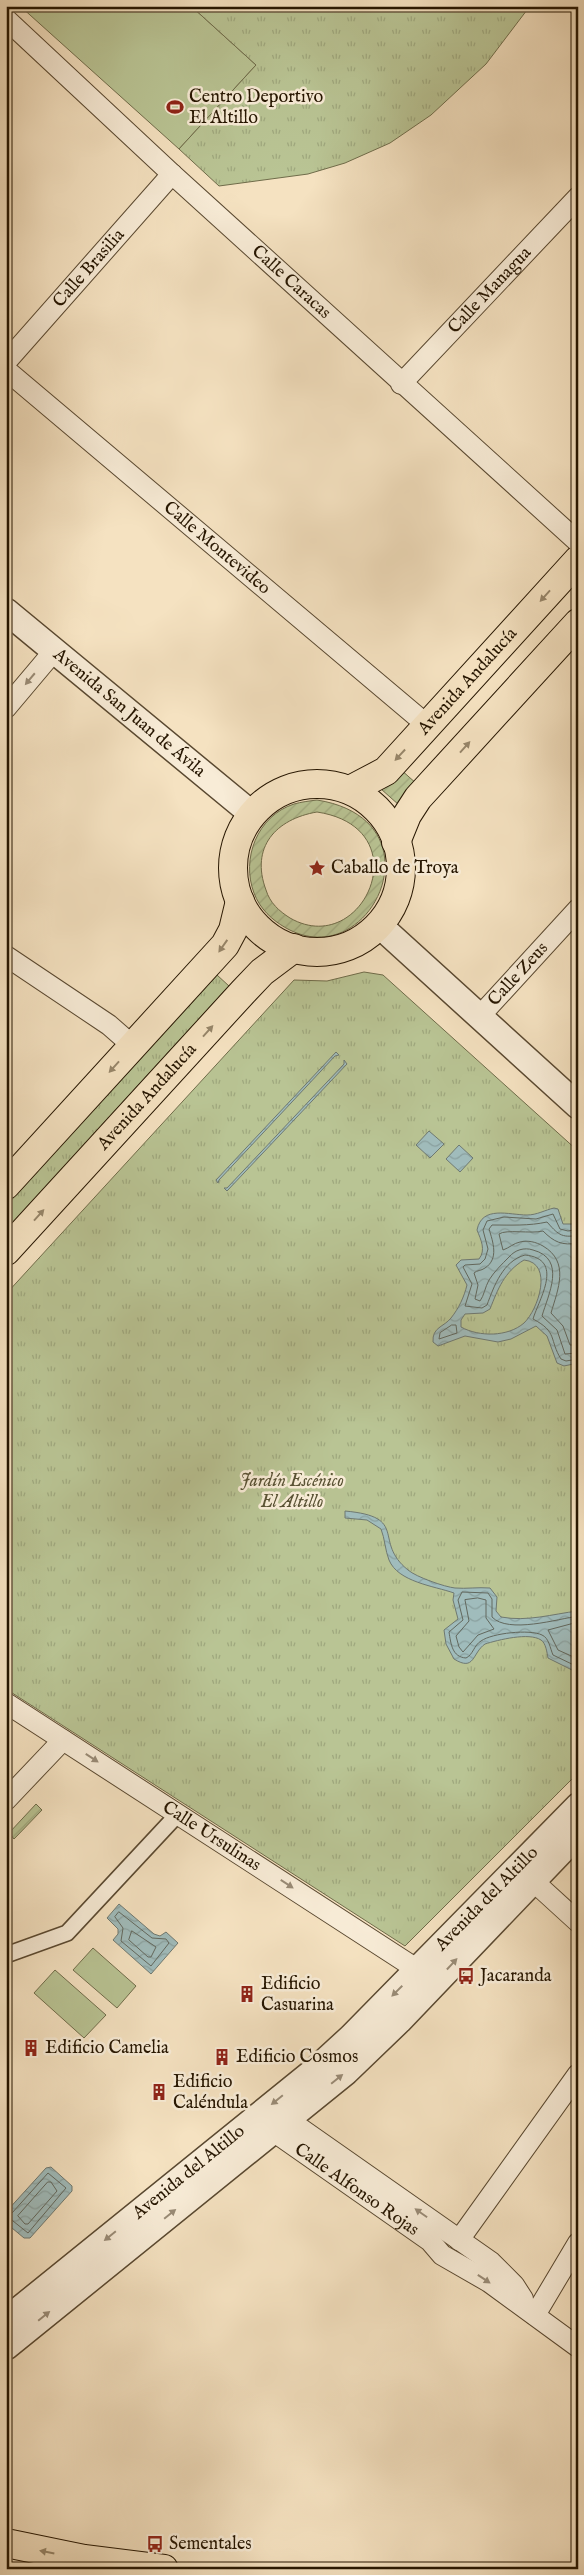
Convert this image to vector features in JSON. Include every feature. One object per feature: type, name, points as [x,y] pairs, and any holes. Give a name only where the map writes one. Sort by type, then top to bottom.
[{"type":"main road","name":"Avenida Andalucía","points":[[350,790],[371,781],[386,770],[578,560]]},
{"type":"main road","points":[[396,842],[407,815],[418,798],[578,623]]},
{"type":"main road","points":[[324,784],[350,790],[372,805],[389,825],[396,842],[399,850],[400,877],[394,902],[379,925],[356,942],[328,951],[294,948],[272,940],[251,920],[240,901],[232,867],[237,838],[252,814],[272,796],[297,786],[324,784]]},
{"type":"main road","points":[[6,1185],[224,945],[233,930],[240,901]]},
{"type":"main road","name":"Avenida Andalucía","points":[[6,1251],[256,978],[294,948]]},
{"type":"main road","points":[[6,2543],[84,2559],[164,2569]]},
{"type":"street","name":"Calle Caracas","points":[[6,19],[172,174],[578,542]]},
{"type":"street","name":"Calle Brasilia","points":[[6,362],[172,174]]},
{"type":"street","name":"Calle Managua","points":[[402,384],[578,197]]},
{"type":"street","name":"Calle Montevideo","points":[[6,370],[427,725]]},
{"type":"street","name":"Avenida San Juan de Ávila","points":[[6,612],[252,814]]},
{"type":"street","points":[[6,708],[54,651]]},
{"type":"street","name":"Calle Zeus","points":[[479,1017],[578,909]]},
{"type":"street","points":[[379,925],[578,1106]]},
{"type":"street","points":[[6,956],[109,1025],[133,1046]]},
{"type":"street","name":"Calle Ursulinas","points":[[6,1703],[418,1970]]},
{"type":"street","points":[[6,1800],[64,1740]]},
{"type":"street","name":"Avenida del Altillo","points":[[6,2320],[315,2070],[352,2037],[578,1806]]},
{"type":"street","points":[[6,1955],[66,1933],[178,1814]]},
{"type":"street","name":"Avenida del Altillo","points":[[6,2347],[346,2072],[399,2020],[578,1834]]},
{"type":"street","points":[[532,1880],[578,1922]]},
{"type":"street","points":[[445,2255],[458,2256],[462,2250],[458,2239],[578,2074]]},
{"type":"street","name":"Calle Alfonso Rojas","points":[[280,2125],[491,2262],[514,2285],[535,2315]]},
{"type":"street","name":"Calle Alfonso Rojas","points":[[280,2125],[430,2241],[445,2255],[471,2270],[535,2315]]},
{"type":"street","points":[[578,2243],[535,2315],[578,2347]]},
{"type":"green space","name":"Centro Deportivo El Altillo","points":[[20,6],[191,6],[256,65],[179,149]]},
{"type":"green space","points":[[191,6],[530,6],[486,64],[431,115],[390,143],[345,163],[308,174],[219,186],[179,149],[256,65]]},
{"type":"green space","points":[[400,769],[417,784],[399,805],[381,789]]},
{"type":"green space","points":[[317,800],[355,813],[377,835],[385,862],[381,889],[366,914],[344,931],[317,937],[286,928],[267,914],[254,893],[250,880],[250,866],[255,840],[270,818],[294,804]],"holes":[[[317,812],[349,823],[367,841],[374,864],[370,887],[358,907],[340,921],[316,926],[290,918],[272,903],[262,875],[261,861],[264,848],[270,838],[289,821]]]},
{"type":"green space","name":"Jardín Escénico El Altillo","points":[[364,972],[383,975],[578,1151],[578,1773],[405,1946],[6,1689],[6,1294],[294,980],[327,981]]},
{"type":"green space","points":[[217,975],[229,986],[6,1230],[6,1206]]},
{"type":"green space","points":[[36,1804],[42,1810],[14,1839],[9,1833]]},
{"type":"green space","points":[[93,1948],[136,1986],[117,2008],[73,1970]]},
{"type":"green space","points":[[55,1970],[106,2015],[84,2038],[34,1993]]},
{"type":"water","points":[[336,1052],[339,1055],[335,1056],[218,1183],[216,1180]]},
{"type":"water","points":[[344,1060],[347,1064],[227,1191],[224,1188],[227,1188],[344,1064]]},
{"type":"water","points":[[429,1131],[444,1144],[430,1158],[416,1145]]},
{"type":"water","points":[[459,1145],[473,1158],[460,1172],[446,1159]]},
{"type":"water","points":[[554,1208],[558,1209],[563,1224],[578,1224],[578,1363],[564,1366],[557,1363],[547,1336],[536,1326],[511,1339],[498,1342],[465,1336],[438,1346],[433,1342],[434,1333],[454,1314],[466,1289],[467,1285],[456,1265],[461,1260],[479,1259],[481,1256],[482,1245],[477,1230],[484,1217],[497,1213],[531,1215]],"holes":[[[524,1260],[533,1263],[539,1269],[541,1278],[540,1288],[534,1308],[524,1323],[510,1331],[493,1334],[476,1333],[461,1327],[461,1320],[465,1314],[483,1313],[490,1309],[502,1282],[511,1270]]]},
{"type":"water","points":[[345,1511],[365,1514],[377,1519],[384,1525],[392,1549],[398,1559],[408,1570],[417,1576],[450,1587],[490,1588],[497,1597],[496,1611],[501,1617],[521,1619],[578,1611],[578,1673],[548,1658],[543,1641],[529,1637],[513,1638],[485,1644],[470,1662],[466,1663],[454,1659],[446,1644],[444,1630],[458,1619],[453,1600],[454,1593],[417,1582],[400,1573],[389,1560],[381,1529],[367,1520],[345,1518]]},
{"type":"water","points":[[119,1904],[154,1934],[160,1936],[166,1932],[178,1943],[151,1974],[113,1940],[118,1934],[118,1929],[107,1918]]},
{"type":"water","points":[[51,2167],[72,2186],[72,2191],[30,2238],[24,2238],[6,2223],[6,2212],[46,2168]]},
{"type":"place","name":"Centro Deportivo El Altillo","points":[[175,107]]},
{"type":"place","name":"Caballo de Troya","points":[[317,868]]},
{"type":"place","name":"Jacaranda","points":[[466,1976]]},
{"type":"place","name":"Edificio Casuarina","points":[[247,1994]]},
{"type":"place","name":"Edificio Camelia","points":[[31,2048]]},
{"type":"place","name":"Edificio Cosmos","points":[[222,2057]]},
{"type":"place","name":"Edificio Caléndula","points":[[159,2092]]},
{"type":"place","name":"Sementales","points":[[155,2544]]}]
